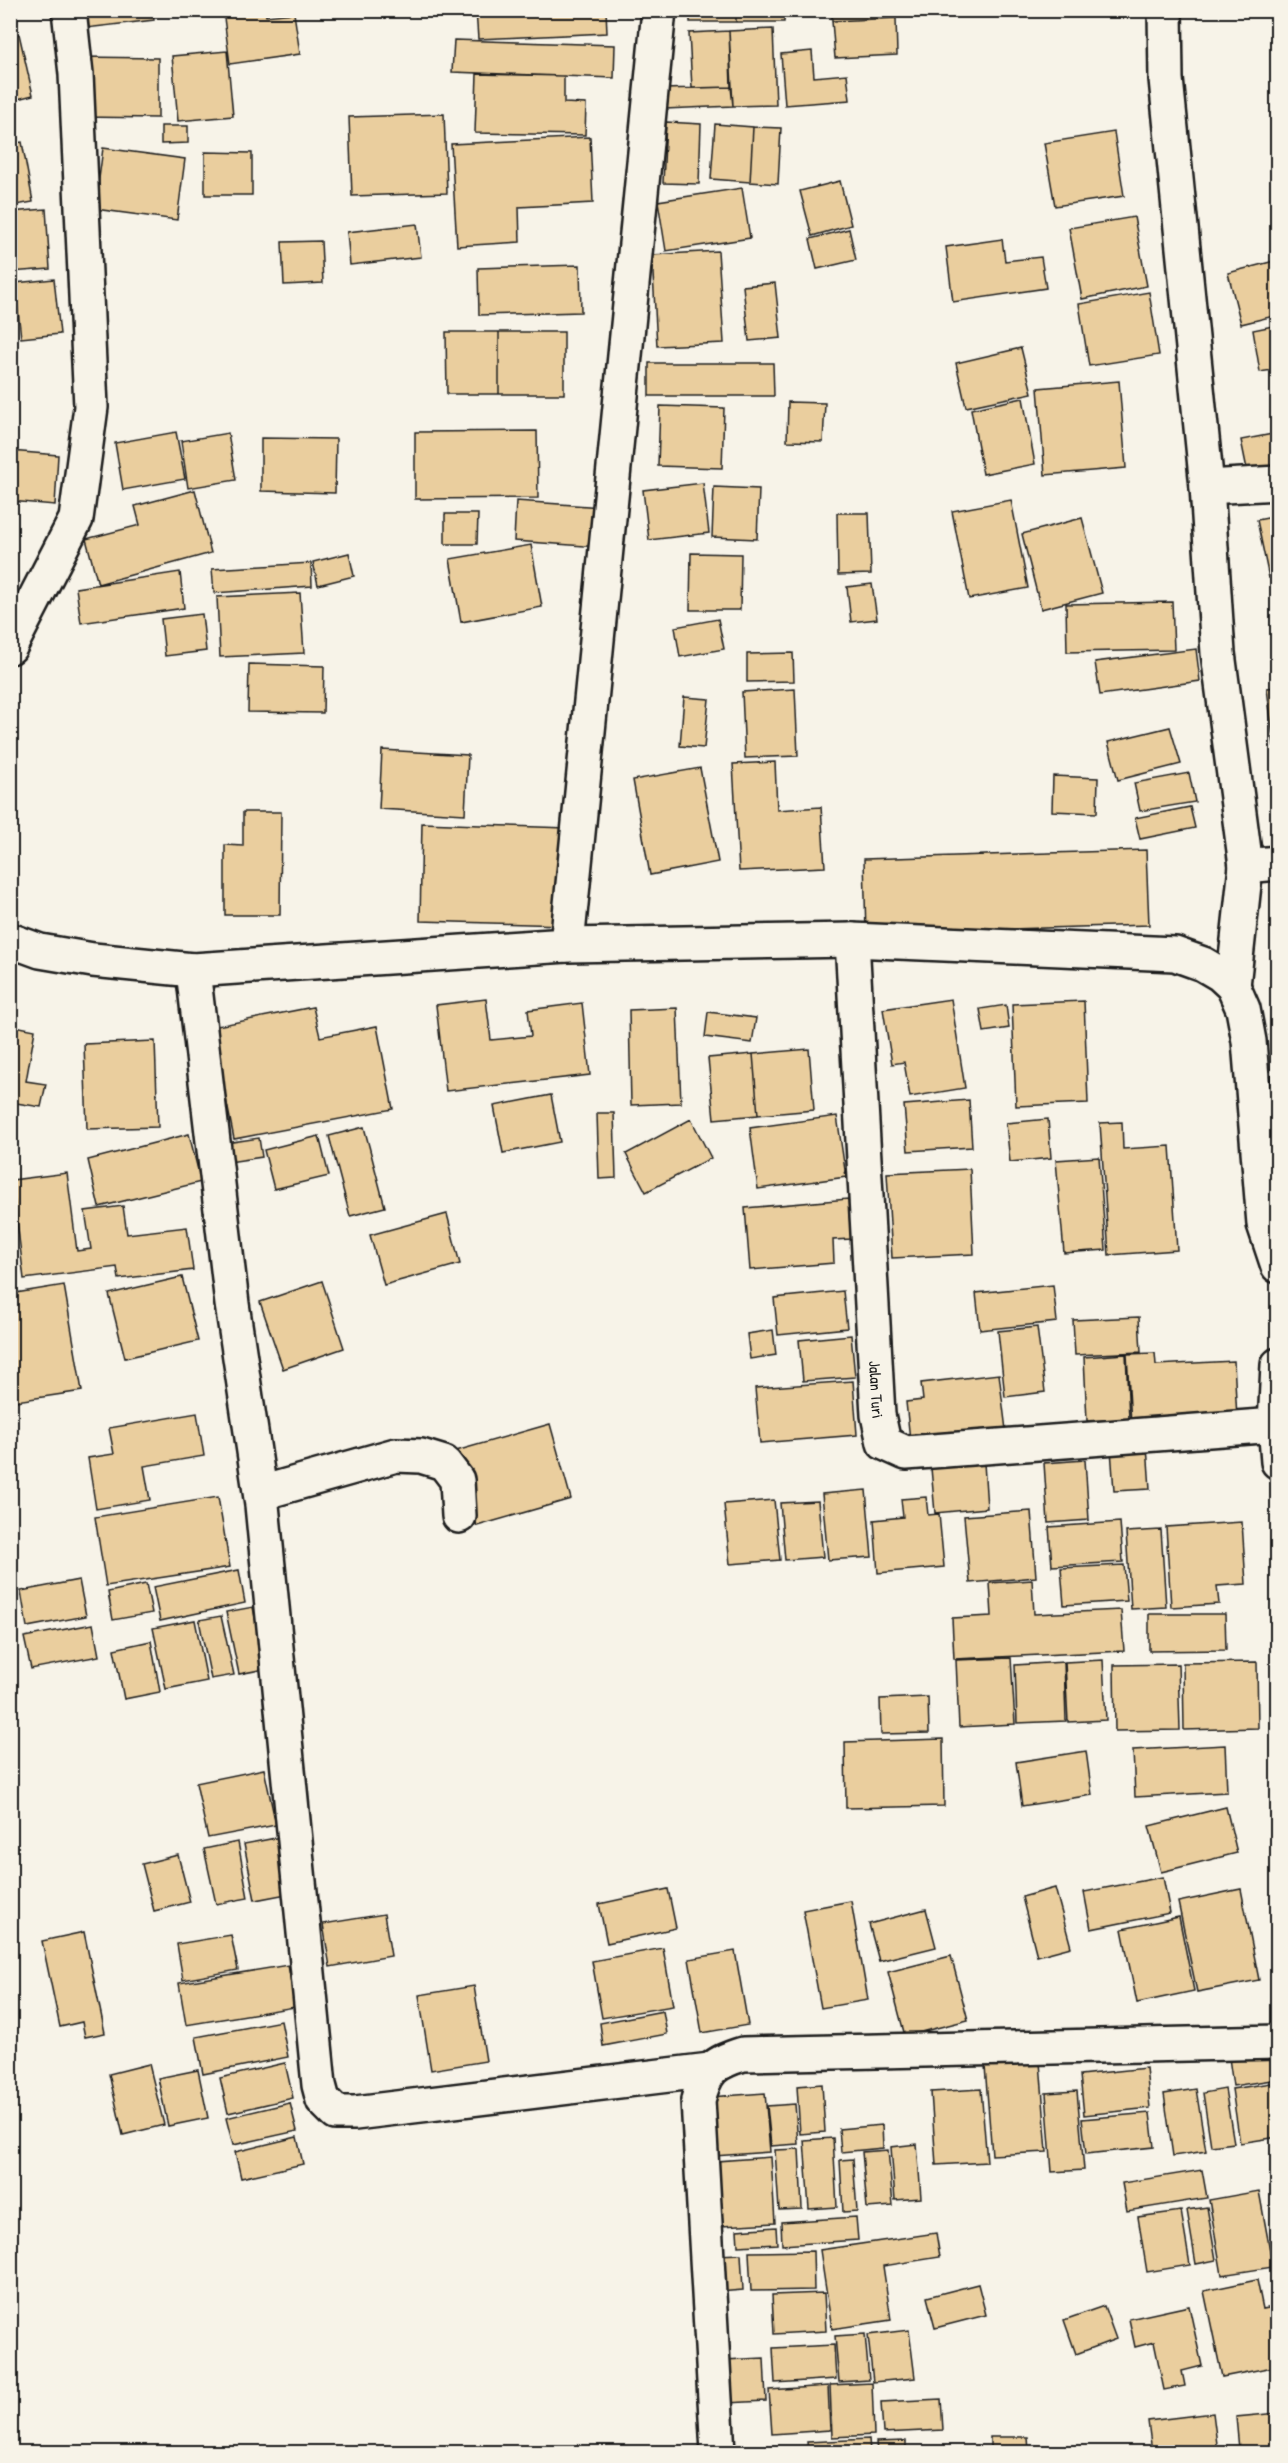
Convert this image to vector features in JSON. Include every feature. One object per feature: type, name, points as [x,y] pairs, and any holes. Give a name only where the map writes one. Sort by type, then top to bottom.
[{"type":"street","points":[[10,646],[76,519],[91,406],[76,74],[69,10]]},
{"type":"street","points":[[567,945],[659,10]]},
{"type":"street","points":[[1165,10],[1166,79],[1207,487],[1218,653],[1262,865],[1233,986]]},
{"type":"street","points":[[1207,487],[1278,483]]},
{"type":"street","points":[[10,940],[40,951],[93,960],[193,970],[567,945],[852,940],[1175,954],[1203,964],[1220,974],[1233,986],[1243,1010],[1249,1041],[1264,1224],[1278,1266]]},
{"type":"street","name":"Jalan Turi","points":[[852,940],[878,1415],[884,1443],[906,1453],[1275,1425]]},
{"type":"street","points":[[193,970],[232,1304],[261,1493],[319,2085],[323,2100],[336,2113],[355,2113],[710,2070]]},
{"type":"street","points":[[1278,1365],[1275,1425],[1278,1462]]},
{"type":"street","points":[[261,1493],[396,1455],[421,1456],[444,1463],[457,1480],[459,1516]]},
{"type":"street","points":[[718,2452],[698,2100],[703,2082],[710,2070],[723,2060],[743,2054],[1278,2042]]},
{"type":"building","points":[[84,10],[153,10],[154,20],[86,28]]},
{"type":"building","points":[[223,10],[265,10],[266,16],[294,13],[300,54],[230,64]]},
{"type":"building","points":[[476,10],[606,10],[607,33],[478,39]]},
{"type":"building","points":[[690,10],[736,10],[736,22],[690,22]]},
{"type":"building","points":[[736,10],[784,10],[784,22],[736,22]]},
{"type":"building","points":[[832,10],[895,10],[896,18],[832,21]]},
{"type":"building","points":[[896,18],[897,55],[835,58],[832,21]]},
{"type":"building","points":[[773,29],[776,105],[733,106],[729,31]]},
{"type":"building","points":[[729,31],[731,87],[692,88],[689,33]]},
{"type":"building","points":[[19,34],[33,95],[10,101],[10,36]]},
{"type":"building","points":[[454,40],[615,45],[614,78],[452,72]]},
{"type":"building","points":[[227,51],[233,116],[178,121],[172,56]]},
{"type":"building","points":[[812,51],[814,77],[847,74],[850,100],[785,105],[781,54]]},
{"type":"building","points":[[80,57],[158,58],[158,118],[80,117]]},
{"type":"building","points":[[477,74],[564,76],[564,103],[586,104],[585,135],[475,133]]},
{"type":"building","points":[[731,87],[733,106],[665,109],[664,89]]},
{"type":"building","points":[[444,114],[447,193],[352,196],[349,117]]},
{"type":"building","points":[[666,122],[701,124],[699,184],[663,183]]},
{"type":"building","points":[[715,124],[753,127],[750,182],[711,179]]},
{"type":"building","points":[[161,126],[188,126],[188,143],[161,144]]},
{"type":"building","points":[[753,127],[781,128],[778,184],[750,182]]},
{"type":"building","points":[[1114,132],[1124,196],[1055,206],[1044,143]]},
{"type":"building","points":[[590,137],[593,203],[519,207],[520,242],[457,246],[451,144]]},
{"type":"building","points":[[22,142],[33,202],[10,206],[10,144]]},
{"type":"building","points":[[103,148],[185,159],[177,220],[95,209]]},
{"type":"building","points":[[205,152],[252,153],[252,195],[205,195]]},
{"type":"building","points":[[840,181],[851,225],[812,236],[800,191]]},
{"type":"building","points":[[742,188],[750,238],[666,251],[658,201]]},
{"type":"building","points":[[46,209],[50,269],[10,272],[10,212]]},
{"type":"building","points":[[1134,217],[1147,286],[1082,299],[1069,228]]},
{"type":"building","points":[[417,224],[421,257],[350,265],[347,232]]},
{"type":"building","points":[[849,229],[856,260],[817,269],[810,239]]},
{"type":"building","points":[[1002,239],[1005,261],[1041,257],[1046,288],[953,302],[946,247]]},
{"type":"building","points":[[321,241],[323,283],[284,285],[282,242]]},
{"type":"building","points":[[718,251],[724,343],[657,346],[652,255]]},
{"type":"building","points":[[1278,260],[1278,315],[1241,324],[1228,273]]},
{"type":"building","points":[[580,265],[581,312],[479,315],[478,268]]},
{"type":"building","points":[[54,279],[60,334],[21,338],[15,283]]},
{"type":"building","points":[[775,283],[781,338],[749,341],[743,286]]},
{"type":"building","points":[[1149,292],[1159,355],[1089,366],[1079,304]]},
{"type":"building","points":[[1278,325],[1278,369],[1260,372],[1253,330]]},
{"type":"building","points":[[446,332],[499,332],[499,394],[447,394]]},
{"type":"building","points":[[499,332],[564,332],[564,394],[499,394]]},
{"type":"building","points":[[1021,348],[1032,393],[966,407],[956,363]]},
{"type":"building","points":[[649,363],[773,363],[774,396],[649,396]]},
{"type":"building","points":[[1278,373],[1278,394],[1274,374]]},
{"type":"building","points":[[1119,381],[1126,468],[1045,475],[1038,388]]},
{"type":"building","points":[[1023,398],[1035,464],[983,474],[971,409]]},
{"type":"building","points":[[788,402],[825,403],[823,442],[787,441]]},
{"type":"building","points":[[660,406],[724,408],[722,468],[658,466]]},
{"type":"building","points":[[537,431],[538,498],[415,499],[415,432]]},
{"type":"building","points":[[176,432],[185,479],[123,490],[115,443]]},
{"type":"building","points":[[228,433],[236,480],[188,488],[181,441]]},
{"type":"building","points":[[1278,433],[1278,472],[1249,479],[1241,440]]},
{"type":"building","points":[[261,438],[336,439],[335,493],[261,491]]},
{"type":"building","points":[[10,451],[58,455],[55,505],[10,501]]},
{"type":"building","points":[[703,483],[709,533],[649,540],[643,490]]},
{"type":"building","points":[[714,487],[759,489],[757,539],[712,537]]},
{"type":"building","points":[[195,490],[211,553],[98,584],[86,539],[140,525],[135,506]]},
{"type":"building","points":[[1011,500],[1028,588],[969,599],[952,511]]},
{"type":"building","points":[[516,501],[602,507],[599,547],[514,541]]},
{"type":"building","points":[[837,513],[869,513],[871,574],[838,575]]},
{"type":"building","points":[[445,514],[478,514],[477,544],[445,544]]},
{"type":"building","points":[[1278,516],[1278,576],[1269,578],[1257,520]]},
{"type":"building","points":[[1082,518],[1102,593],[1041,609],[1022,534]]},
{"type":"building","points":[[531,545],[542,607],[461,622],[450,559]]},
{"type":"building","points":[[349,553],[354,576],[318,585],[313,562]]},
{"type":"building","points":[[691,553],[741,554],[740,610],[690,610]]},
{"type":"building","points":[[311,563],[312,586],[214,593],[212,569]]},
{"type":"building","points":[[180,572],[184,608],[81,623],[76,588]]},
{"type":"building","points":[[872,584],[877,619],[851,622],[847,587]]},
{"type":"building","points":[[300,593],[304,653],[220,657],[217,597]]},
{"type":"building","points":[[1172,602],[1174,650],[1067,652],[1066,604]]},
{"type":"building","points":[[202,614],[206,651],[165,656],[161,619]]},
{"type":"building","points":[[718,619],[724,649],[680,657],[675,627]]},
{"type":"building","points":[[1196,649],[1200,681],[1100,695],[1095,662]]},
{"type":"building","points":[[793,653],[794,681],[747,682],[747,654]]},
{"type":"building","points":[[249,664],[324,666],[323,713],[248,712]]},
{"type":"building","points":[[1278,687],[1278,746],[1274,746],[1267,688]]},
{"type":"building","points":[[795,689],[798,756],[745,758],[742,692]]},
{"type":"building","points":[[684,697],[709,699],[704,748],[680,746]]},
{"type":"building","points":[[1170,727],[1181,764],[1118,780],[1108,742]]},
{"type":"building","points":[[382,750],[468,755],[465,814],[379,809]]},
{"type":"building","points":[[775,762],[777,810],[821,807],[825,867],[739,871],[733,764]]},
{"type":"building","points":[[700,768],[718,862],[650,875],[633,780]]},
{"type":"building","points":[[1189,773],[1195,802],[1140,811],[1134,783]]},
{"type":"building","points":[[1053,776],[1098,778],[1097,813],[1052,811]]},
{"type":"building","points":[[1190,807],[1195,828],[1140,839],[1135,818]]},
{"type":"building","points":[[243,812],[281,812],[280,915],[225,915],[225,845],[243,846]]},
{"type":"building","points":[[422,823],[567,828],[565,925],[420,921]]},
{"type":"building","points":[[1146,850],[1149,925],[866,933],[864,859]]},
{"type":"building","points":[[486,999],[491,1040],[531,1036],[528,1010],[582,1003],[590,1075],[446,1091],[436,1005]]},
{"type":"building","points":[[951,999],[965,1088],[910,1097],[904,1062],[892,1064],[883,1009]]},
{"type":"building","points":[[1084,1001],[1088,1103],[1016,1106],[1012,1004]]},
{"type":"building","points":[[1006,1005],[1009,1028],[984,1032],[980,1009]]},
{"type":"building","points":[[313,1007],[320,1037],[377,1026],[393,1109],[234,1139],[212,1027]]},
{"type":"building","points":[[677,1008],[681,1103],[631,1105],[629,1010]]},
{"type":"building","points":[[708,1012],[756,1018],[752,1043],[705,1037]]},
{"type":"building","points":[[10,1025],[35,1030],[26,1081],[46,1084],[41,1107],[10,1102]]},
{"type":"building","points":[[155,1041],[158,1127],[87,1129],[84,1044]]},
{"type":"building","points":[[809,1049],[814,1110],[758,1115],[753,1054]]},
{"type":"building","points":[[753,1054],[758,1115],[714,1119],[708,1058]]},
{"type":"building","points":[[551,1095],[560,1142],[503,1153],[494,1106]]},
{"type":"building","points":[[969,1100],[972,1147],[908,1151],[904,1105]]},
{"type":"building","points":[[597,1113],[614,1113],[616,1178],[599,1179]]},
{"type":"building","points":[[837,1116],[846,1177],[758,1189],[750,1128]]},
{"type":"building","points":[[691,1119],[711,1158],[646,1192],[626,1154]]},
{"type":"building","points":[[1048,1119],[1051,1158],[1010,1162],[1006,1123]]},
{"type":"building","points":[[1122,1122],[1123,1149],[1170,1146],[1177,1250],[1109,1255],[1100,1123]]},
{"type":"building","points":[[364,1127],[385,1207],[350,1216],[329,1136]]},
{"type":"building","points":[[189,1134],[201,1182],[99,1207],[88,1160]]},
{"type":"building","points":[[319,1136],[329,1176],[274,1189],[264,1150]]},
{"type":"building","points":[[259,1138],[262,1157],[229,1162],[226,1143]]},
{"type":"building","points":[[1099,1157],[1106,1250],[1064,1253],[1056,1160]]},
{"type":"building","points":[[970,1169],[974,1254],[892,1258],[887,1173]]},
{"type":"building","points":[[67,1173],[77,1251],[91,1249],[85,1211],[123,1206],[127,1234],[187,1227],[193,1270],[119,1279],[117,1267],[24,1279],[12,1180]]},
{"type":"building","points":[[848,1199],[851,1239],[833,1240],[834,1263],[750,1270],[745,1208]]},
{"type":"building","points":[[447,1214],[460,1264],[384,1285],[370,1235]]},
{"type":"building","points":[[182,1277],[198,1341],[125,1358],[109,1294]]},
{"type":"building","points":[[322,1281],[344,1348],[283,1369],[260,1302]]},
{"type":"building","points":[[64,1285],[82,1391],[10,1402],[10,1294]]},
{"type":"building","points":[[1053,1285],[1057,1322],[980,1330],[976,1293]]},
{"type":"building","points":[[843,1291],[847,1328],[778,1335],[774,1298]]},
{"type":"building","points":[[1139,1317],[1141,1352],[1075,1355],[1073,1320]]},
{"type":"building","points":[[1037,1327],[1045,1392],[1005,1397],[998,1331]]},
{"type":"building","points":[[773,1330],[776,1355],[750,1359],[747,1334]]},
{"type":"building","points":[[851,1335],[855,1377],[803,1381],[799,1340]]},
{"type":"building","points":[[1155,1353],[1156,1365],[1234,1361],[1237,1419],[1131,1424],[1127,1354]]},
{"type":"building","points":[[1126,1354],[1129,1419],[1087,1421],[1084,1357]]},
{"type":"building","points":[[999,1374],[1006,1430],[910,1440],[906,1402],[923,1400],[921,1383]]},
{"type":"building","points":[[853,1381],[857,1435],[760,1443],[755,1388]]},
{"type":"building","points":[[197,1413],[204,1456],[144,1466],[150,1500],[96,1509],[88,1458],[114,1454],[109,1428]]},
{"type":"building","points":[[550,1424],[571,1499],[477,1526],[456,1451]]},
{"type":"building","points":[[1147,1446],[1150,1489],[1114,1491],[1111,1449]]},
{"type":"building","points":[[1085,1460],[1089,1520],[1048,1523],[1044,1463]]},
{"type":"building","points":[[984,1463],[987,1508],[935,1513],[931,1468]]},
{"type":"building","points":[[866,1490],[872,1557],[828,1560],[822,1494]]},
{"type":"building","points":[[218,1497],[230,1567],[106,1586],[95,1517]]},
{"type":"building","points":[[926,1497],[928,1515],[939,1514],[944,1567],[878,1573],[874,1520],[903,1517],[901,1499]]},
{"type":"building","points":[[774,1500],[780,1560],[730,1564],[724,1504]]},
{"type":"building","points":[[818,1501],[823,1557],[785,1560],[780,1503]]},
{"type":"building","points":[[1031,1511],[1036,1577],[970,1583],[964,1516]]},
{"type":"building","points":[[1120,1522],[1123,1562],[1052,1566],[1049,1527]]},
{"type":"building","points":[[1242,1522],[1246,1584],[1217,1586],[1219,1604],[1171,1607],[1166,1527]]},
{"type":"building","points":[[1161,1530],[1166,1607],[1131,1609],[1126,1532]]},
{"type":"building","points":[[1124,1565],[1127,1601],[1064,1605],[1061,1568]]},
{"type":"building","points":[[239,1570],[245,1603],[160,1621],[153,1587]]},
{"type":"building","points":[[79,1580],[86,1616],[27,1627],[21,1591]]},
{"type":"building","points":[[1032,1580],[1034,1614],[1121,1610],[1124,1651],[954,1659],[952,1618],[992,1616],[990,1583]]},
{"type":"building","points":[[146,1584],[152,1613],[113,1620],[108,1592]]},
{"type":"building","points":[[253,1607],[265,1669],[239,1674],[226,1612]]},
{"type":"building","points":[[1149,1614],[1225,1614],[1226,1650],[1149,1651]]},
{"type":"building","points":[[221,1616],[234,1675],[211,1679],[199,1620]]},
{"type":"building","points":[[195,1620],[207,1681],[166,1689],[153,1628]]},
{"type":"building","points":[[93,1624],[99,1656],[31,1669],[24,1637]]},
{"type":"building","points":[[151,1641],[160,1692],[124,1699],[114,1649]]},
{"type":"building","points":[[1011,1658],[1015,1724],[959,1727],[956,1660]]},
{"type":"building","points":[[1103,1660],[1106,1720],[1068,1722],[1065,1662]]},
{"type":"building","points":[[1064,1662],[1066,1721],[1017,1723],[1015,1665]]},
{"type":"building","points":[[1257,1662],[1258,1728],[1184,1730],[1183,1663]]},
{"type":"building","points":[[1178,1664],[1180,1730],[1115,1731],[1114,1665]]},
{"type":"building","points":[[928,1697],[929,1733],[881,1734],[880,1699]]},
{"type":"building","points":[[943,1739],[944,1806],[846,1808],[845,1742]]},
{"type":"building","points":[[1225,1745],[1227,1792],[1135,1797],[1133,1750]]},
{"type":"building","points":[[1086,1751],[1092,1795],[1022,1806],[1016,1762]]},
{"type":"building","points":[[264,1769],[276,1825],[208,1838],[196,1783]]},
{"type":"building","points":[[1226,1807],[1237,1853],[1161,1872],[1149,1826]]},
{"type":"building","points":[[281,1837],[292,1893],[255,1900],[244,1844]]},
{"type":"building","points":[[238,1842],[248,1898],[216,1904],[204,1849]]},
{"type":"building","points":[[178,1855],[190,1902],[154,1911],[142,1864]]},
{"type":"building","points":[[1163,1877],[1170,1913],[1091,1929],[1084,1892]]},
{"type":"building","points":[[1055,1888],[1071,1947],[1037,1956],[1022,1897]]},
{"type":"building","points":[[668,1889],[676,1928],[607,1943],[599,1904]]},
{"type":"building","points":[[1241,1889],[1259,1980],[1197,1992],[1178,1902]]},
{"type":"building","points":[[851,1901],[868,2000],[821,2008],[803,1910]]},
{"type":"building","points":[[926,1909],[936,1947],[879,1961],[869,1924]]},
{"type":"building","points":[[384,1914],[391,1956],[330,1967],[323,1924]]},
{"type":"building","points":[[1179,1917],[1194,1991],[1137,2003],[1122,1929]]},
{"type":"building","points":[[84,1932],[105,2033],[85,2037],[82,2022],[60,2027],[42,1941]]},
{"type":"building","points":[[231,1935],[238,1970],[183,1980],[177,1944]]},
{"type":"building","points":[[663,1948],[673,2006],[602,2018],[592,1961]]},
{"type":"building","points":[[735,1951],[748,2025],[702,2033],[689,1959]]},
{"type":"building","points":[[951,1956],[968,2020],[905,2036],[888,1972]]},
{"type":"building","points":[[288,1965],[295,2007],[186,2025],[179,1983]]},
{"type":"building","points":[[474,1986],[486,2061],[431,2070],[419,1995]]},
{"type":"building","points":[[663,2011],[667,2034],[603,2046],[600,2023]]},
{"type":"building","points":[[281,2021],[288,2057],[203,2074],[196,2037]]},
{"type":"building","points":[[1278,2051],[1278,2079],[1233,2086],[1229,2058]]},
{"type":"building","points":[[1040,2062],[1047,2152],[992,2155],[985,2066]]},
{"type":"building","points":[[285,2063],[293,2098],[228,2113],[220,2078]]},
{"type":"building","points":[[149,2064],[164,2125],[123,2135],[109,2074]]},
{"type":"building","points":[[1146,2068],[1150,2108],[1084,2115],[1080,2075]]},
{"type":"building","points":[[198,2070],[208,2118],[168,2126],[158,2078]]},
{"type":"building","points":[[1278,2082],[1278,2137],[1240,2143],[1232,2089]]},
{"type":"building","points":[[822,2084],[825,2132],[800,2134],[797,2086]]},
{"type":"building","points":[[981,2089],[987,2162],[936,2165],[931,2092]]},
{"type":"building","points":[[1196,2089],[1206,2151],[1173,2156],[1164,2094]]},
{"type":"building","points":[[1225,2089],[1234,2143],[1211,2146],[1203,2093]]},
{"type":"building","points":[[1077,2091],[1084,2170],[1052,2172],[1046,2093]]},
{"type":"building","points":[[765,2093],[770,2152],[714,2156],[710,2097]]},
{"type":"building","points":[[290,2103],[297,2131],[233,2145],[226,2118]]},
{"type":"building","points":[[795,2104],[798,2144],[771,2146],[767,2106]]},
{"type":"building","points":[[1150,2113],[1154,2147],[1086,2154],[1082,2119]]},
{"type":"building","points":[[882,2125],[883,2148],[841,2152],[839,2129]]},
{"type":"building","points":[[297,2137],[303,2164],[241,2178],[235,2152]]},
{"type":"building","points":[[833,2138],[837,2207],[809,2209],[804,2140]]},
{"type":"building","points":[[917,2144],[921,2198],[895,2200],[891,2147]]},
{"type":"building","points":[[799,2149],[802,2209],[779,2210],[775,2150]]},
{"type":"building","points":[[888,2150],[893,2206],[867,2208],[862,2152]]},
{"type":"building","points":[[771,2157],[775,2223],[721,2226],[717,2161]]},
{"type":"building","points":[[853,2159],[857,2211],[843,2212],[840,2160]]},
{"type":"building","points":[[1202,2170],[1207,2198],[1127,2211],[1122,2183]]},
{"type":"building","points":[[1259,2191],[1273,2267],[1222,2275],[1209,2200]]},
{"type":"building","points":[[1207,2207],[1216,2260],[1196,2264],[1187,2210]]},
{"type":"building","points":[[1181,2211],[1190,2265],[1147,2272],[1138,2217]]},
{"type":"building","points":[[856,2217],[858,2240],[782,2245],[781,2222]]},
{"type":"building","points":[[776,2227],[777,2244],[738,2246],[737,2230]]},
{"type":"building","points":[[936,2233],[940,2257],[883,2266],[891,2320],[832,2329],[820,2250]]},
{"type":"building","points":[[813,2251],[814,2290],[751,2291],[749,2252]]},
{"type":"building","points":[[741,2254],[743,2290],[719,2292],[716,2255]]},
{"type":"building","points":[[1257,2280],[1263,2309],[1278,2306],[1278,2366],[1222,2377],[1204,2291]]},
{"type":"building","points":[[978,2284],[986,2315],[935,2328],[927,2297]]},
{"type":"building","points":[[824,2293],[826,2331],[774,2334],[772,2295]]},
{"type":"building","points":[[1104,2306],[1116,2339],[1076,2354],[1064,2320]]},
{"type":"building","points":[[1189,2306],[1202,2366],[1182,2371],[1185,2386],[1164,2390],[1154,2342],[1135,2347],[1129,2319]]},
{"type":"building","points":[[909,2330],[915,2378],[873,2382],[868,2335]]},
{"type":"building","points":[[865,2334],[869,2380],[839,2382],[835,2336]]},
{"type":"building","points":[[834,2345],[836,2379],[775,2383],[773,2348]]},
{"type":"building","points":[[764,2358],[766,2401],[726,2403],[724,2360]]},
{"type":"building","points":[[872,2383],[874,2435],[832,2437],[830,2385]]},
{"type":"building","points":[[828,2386],[830,2430],[772,2434],[769,2390]]},
{"type":"building","points":[[941,2399],[943,2430],[883,2433],[881,2402]]},
{"type":"building","points":[[1213,2413],[1218,2452],[1152,2452],[1148,2421]]},
{"type":"building","points":[[1278,2413],[1278,2445],[1239,2449],[1236,2417]]},
{"type":"building","points":[[990,2437],[1028,2437],[1029,2452],[990,2452]]},
{"type":"building","points":[[869,2439],[870,2452],[808,2452],[807,2442]]},
{"type":"building","points":[[906,2441],[906,2452],[877,2452],[876,2442]]},
{"type":"building","points":[[1278,2448],[1278,2452],[1226,2452]]}]
